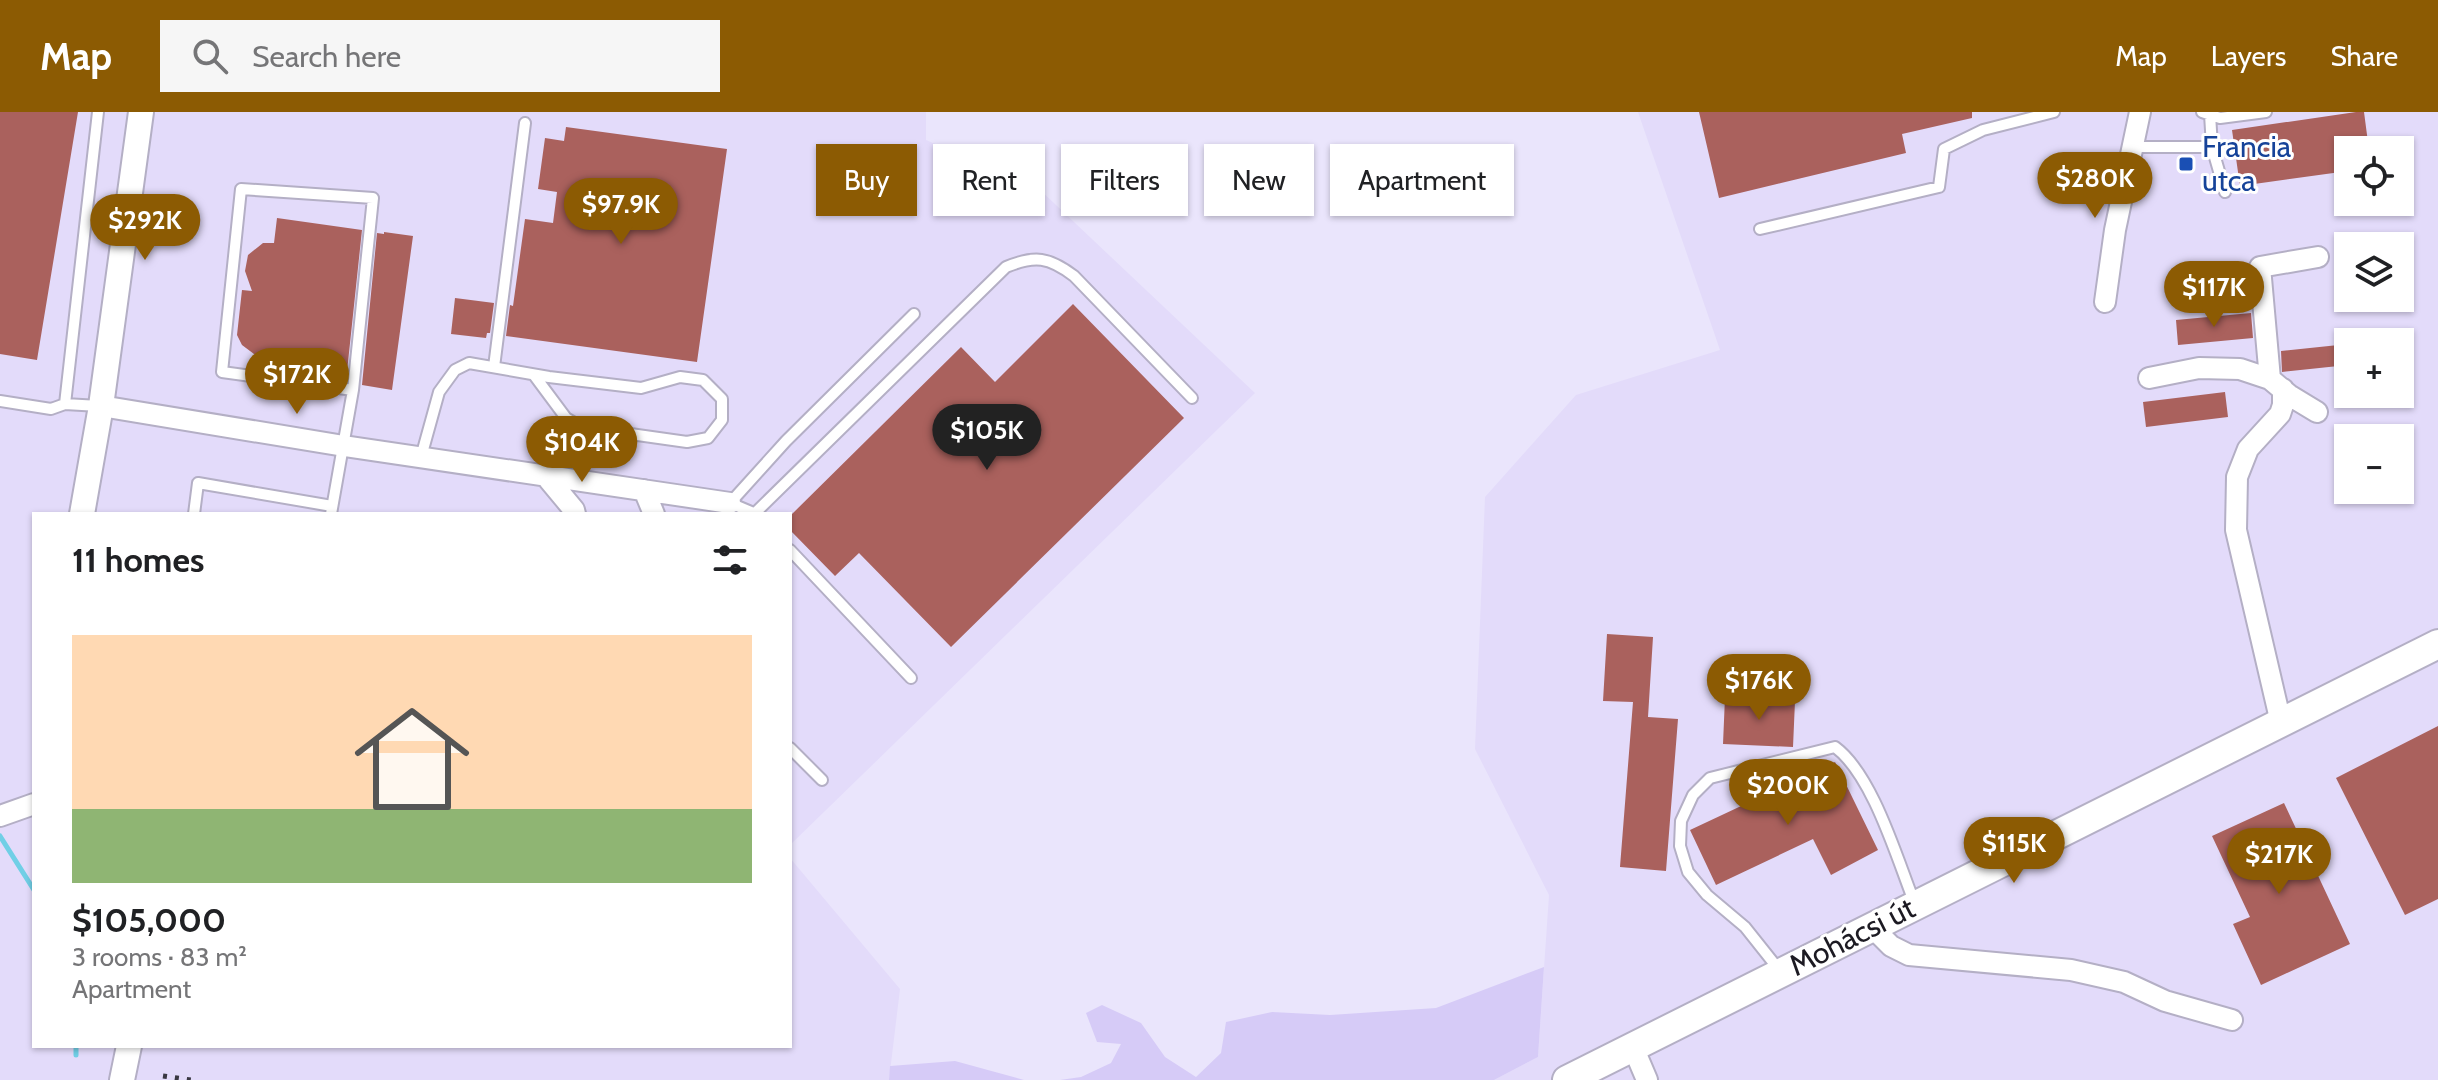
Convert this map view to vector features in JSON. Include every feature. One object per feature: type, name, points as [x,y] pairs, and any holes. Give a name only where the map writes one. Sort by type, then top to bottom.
[{"type":"main road","name":"Mohácsi út","points":[[1567,1080],[2438,644]]},
{"type":"street","points":[[82,512],[101,406],[141,112]]},
{"type":"street","points":[[2105,302],[2115,230],[2140,112]]},
{"type":"street","points":[[2281,723],[2236,530],[2237,477],[2248,449],[2280,414],[2283,405],[2276,384],[2260,267],[2318,257]]},
{"type":"street","points":[[2149,378],[2199,368],[2240,369],[2276,384],[2317,412]]},
{"type":"street","points":[[101,406],[644,490],[746,511]]},
{"type":"street","points":[[545,475],[574,512]]},
{"type":"street","points":[[644,490],[653,512]]},
{"type":"street","points":[[0,816],[32,805]]},
{"type":"street","points":[[1872,927],[1891,946],[1909,955],[2071,970],[2124,982],[2165,1001],[2232,1020]]},
{"type":"street","points":[[1633,1047],[1647,1080]]},
{"type":"street","points":[[122,1080],[129,1048]]},
{"type":"lane","points":[[65,404],[98,112]]},
{"type":"lane","points":[[1760,229],[1939,187],[1944,149],[1983,130],[2054,112]]},
{"type":"lane","points":[[2225,192],[2206,113],[2220,118],[2266,112]]},
{"type":"lane","points":[[494,367],[525,123]]},
{"type":"lane","points":[[2132,147],[2212,147]]},
{"type":"lane","points":[[194,512],[198,483],[331,510],[353,390],[373,198],[241,189],[222,372],[353,390]]},
{"type":"lane","points":[[746,511],[1006,267],[1022,260],[1056,262],[1074,276],[1192,398]]},
{"type":"lane","points":[[746,511],[786,441],[914,314]]},
{"type":"lane","points":[[421,457],[439,392],[455,370],[469,363],[534,375],[641,388],[680,377],[703,380],[722,399],[722,420],[708,438],[687,442],[581,427],[566,418],[534,375]]},
{"type":"lane","points":[[0,404],[51,409],[65,404],[101,406]]},
{"type":"lane","points":[[792,552],[911,678]]},
{"type":"lane","points":[[1782,972],[1745,927],[1707,895],[1688,872],[1680,846],[1681,821],[1693,795],[1710,778],[1835,747],[1848,757],[1874,801],[1916,905]]},
{"type":"lane","points":[[792,750],[822,780]]},
{"type":"shaded area","points":[[0,112],[926,112],[926,140],[935,144],[933,216],[1045,216],[1045,195],[1061,210],[1061,216],[1068,216],[1255,393],[792,843],[792,512],[32,512],[32,1048],[792,1048],[792,860],[900,989],[889,1080],[0,1080]]},
{"type":"shaded area","points":[[1638,112],[2438,112],[2438,1080],[1494,1080],[1538,1057],[1549,895],[1475,749],[1485,497],[1576,395],[1720,350]]},
{"type":"shaded area","points":[[1544,967],[1538,1057],[1494,1080],[1060,1080],[1081,1077],[1111,1063],[1121,1044],[1097,1042],[1086,1013],[1102,1005],[1141,1023],[1165,1057],[1196,1077],[1221,1053],[1226,1022],[1272,1012],[1330,1015],[1436,1008]]},
{"type":"shaded area","points":[[955,1061],[1024,1080],[889,1080],[890,1066]]},
{"type":"building","points":[[0,112],[78,112],[37,360],[0,354]]},
{"type":"building","points":[[1699,112],[1972,112],[1972,118],[1902,134],[1906,153],[1719,198]]},
{"type":"building","points":[[2364,112],[2367,136],[2334,136],[2334,173],[2240,186],[2232,130]]},
{"type":"building","points":[[566,127],[727,149],[697,362],[506,336],[525,219],[553,223],[557,192],[538,189],[545,138],[564,141]]},
{"type":"building","points":[[277,218],[362,230],[346,381],[256,369],[258,357],[242,345],[237,335],[242,290],[252,291],[245,271],[248,255],[263,243],[274,243]]},
{"type":"building","points":[[377,233],[413,236],[392,390],[362,385]]},
{"type":"building","points":[[455,298],[494,303],[490,333],[486,338],[451,334]]},
{"type":"building","points":[[1073,304],[1184,418],[951,647],[859,553],[835,576],[792,532],[792,514],[961,347],[995,382]]},
{"type":"building","points":[[2251,313],[2253,338],[2178,345],[2176,320]]},
{"type":"building","points":[[2334,345],[2334,366],[2282,372],[2281,351]]},
{"type":"building","points":[[2225,392],[2228,417],[2146,427],[2143,402]]},
{"type":"building","points":[[1607,634],[1653,637],[1648,717],[1678,719],[1666,871],[1620,867],[1633,702],[1603,701]]},
{"type":"building","points":[[1725,697],[1795,701],[1793,747],[1723,744]]},
{"type":"building","points":[[2438,726],[2438,899],[2405,915],[2336,778]]},
{"type":"building","points":[[1835,762],[1878,850],[1831,875],[1813,839],[1716,885],[1690,830]]},
{"type":"building","points":[[2284,803],[2350,944],[2261,985],[2233,924],[2250,917],[2212,836]]},
{"type":"waterway","points":[[0,836],[32,887]]},
{"type":"waterway","points":[[76,1048],[76,1055]]},
{"type":"railway","points":[[163,1076],[191,1080]]},
{"type":"place","name":"Francia utca","points":[[2186,164]]}]
